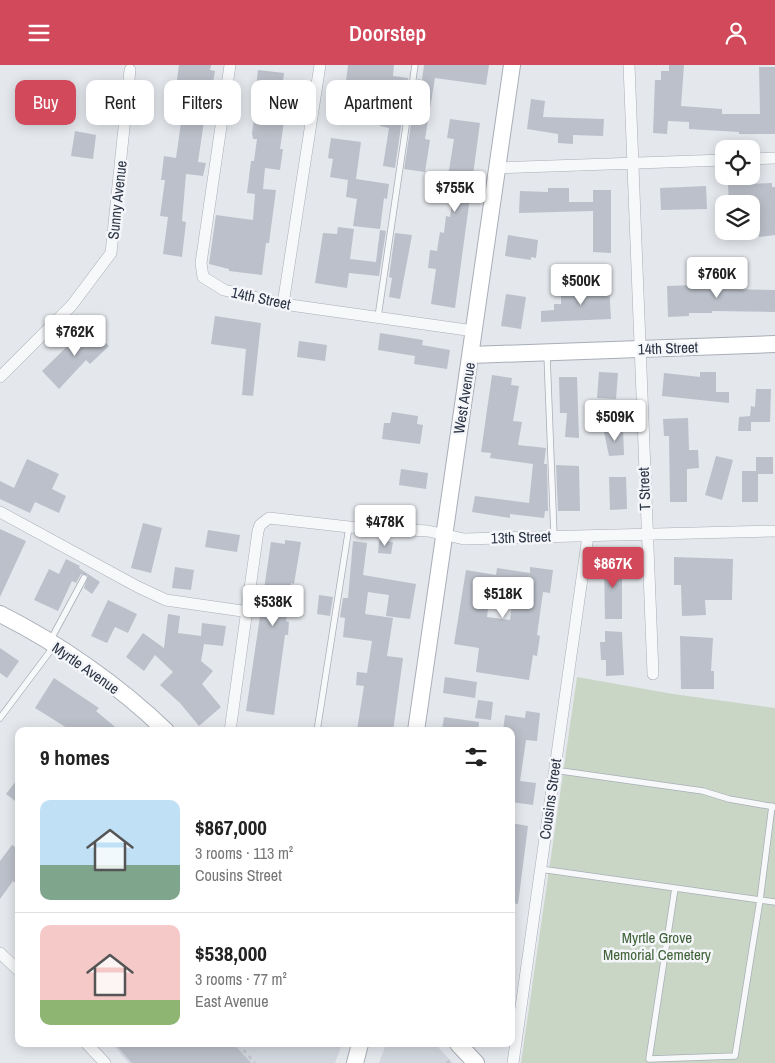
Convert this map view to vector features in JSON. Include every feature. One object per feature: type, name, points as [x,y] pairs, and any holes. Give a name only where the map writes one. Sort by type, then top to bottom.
[{"type":"main road","name":"West Avenue","points":[[417,727],[512,65]]},
{"type":"main road","name":"14th Street","points":[[471,355],[775,344]]},
{"type":"main road","name":"Myrtle Avenue","points":[[0,614],[52,644],[120,691],[161,727]]},
{"type":"main road","points":[[355,1063],[359,1047]]},
{"type":"main road","points":[[461,1047],[476,1063]]},
{"type":"street","name":"14th Street","points":[[230,65],[201,270],[203,277],[224,290],[283,304],[474,331]]},
{"type":"street","points":[[283,304],[320,65]]},
{"type":"street","name":"T Street","points":[[628,65],[652,674]]},
{"type":"street","name":"Sunny Avenue","points":[[0,377],[72,305],[111,253],[130,70]]},
{"type":"street","points":[[760,159],[775,158]]},
{"type":"street","points":[[497,168],[715,160]]},
{"type":"street","points":[[0,512],[166,600],[249,611],[231,727]]},
{"type":"street","name":"13th Street","points":[[249,611],[258,531],[260,525],[269,518],[349,527],[428,531],[464,539],[775,531]]},
{"type":"street","name":"Cousins Street","points":[[513,1063],[588,536]]},
{"type":"street","points":[[0,953],[15,967]]},
{"type":"street","points":[[90,1047],[105,1063]]},
{"type":"lane","points":[[378,317],[415,65]]},
{"type":"lane","points":[[547,353],[554,536]]},
{"type":"lane","points":[[318,727],[349,527]]},
{"type":"lane","points":[[0,718],[52,644],[84,578]]},
{"type":"lane","points":[[554,770],[703,791],[729,799],[774,807],[735,1056],[650,1059],[675,888]]},
{"type":"lane","points":[[540,869],[775,902]]},
{"type":"path","points":[[241,1047],[255,1063]]},
{"type":"path","points":[[446,1063],[452,1061]]},
{"type":"shaded area","points":[[115,1047],[341,1047],[335,1063],[129,1063]]},
{"type":"shaded area","points":[[385,1047],[438,1047],[453,1063],[379,1063]]},
{"type":"green space","name":"Myrtle Grove Memorial Cemetery","points":[[577,677],[673,694],[775,708],[775,1063],[521,1063]]},
{"type":"building","points":[[179,65],[211,65],[210,70],[215,71],[213,80],[177,80]]},
{"type":"building","points":[[348,65],[394,65],[393,76],[408,78],[408,80],[346,80]]},
{"type":"building","points":[[424,65],[489,65],[486,85],[435,78],[430,108],[430,80],[422,80]]},
{"type":"building","points":[[669,65],[684,65],[681,106],[722,109],[722,114],[760,114],[759,67],[775,67],[775,134],[739,134],[739,132],[689,129],[689,122],[668,121],[667,134],[653,133],[655,80],[661,80],[661,71],[669,71]]},
{"type":"building","points":[[258,70],[284,73],[283,80],[257,80]]},
{"type":"building","points":[[531,99],[545,101],[543,117],[604,119],[603,136],[573,135],[573,144],[558,143],[558,134],[527,129]]},
{"type":"building","points":[[450,119],[480,123],[455,308],[431,304],[436,269],[428,268],[430,250],[437,251],[440,232],[444,233],[446,216],[450,217],[453,196],[445,195],[454,139],[447,138]]},
{"type":"building","points":[[181,125],[203,125],[198,162],[206,163],[203,176],[186,174],[182,221],[186,222],[182,257],[163,254],[168,217],[160,216],[165,180],[161,180],[164,156],[176,158]]},
{"type":"building","points":[[253,125],[283,125],[280,149],[283,149],[280,170],[265,168],[263,189],[276,190],[269,243],[266,243],[262,275],[229,271],[229,269],[209,264],[216,215],[253,220],[255,194],[247,193],[251,161],[254,161],[257,139],[253,139]]},
{"type":"building","points":[[401,125],[395,168],[383,166],[389,128],[380,126]]},
{"type":"building","points":[[411,125],[427,125],[425,139],[430,140],[425,172],[404,169]]},
{"type":"building","points":[[75,131],[96,135],[93,159],[71,156]]},
{"type":"building","points":[[331,138],[361,142],[356,179],[389,184],[387,199],[384,198],[380,229],[353,226],[357,199],[346,197],[348,180],[330,177],[333,159],[328,158]]},
{"type":"building","points":[[772,183],[772,187],[775,187],[775,235],[760,237],[760,195],[729,195],[728,185]]},
{"type":"building","points":[[706,186],[707,209],[661,210],[660,188]]},
{"type":"building","points":[[548,188],[569,188],[569,202],[593,202],[593,190],[611,190],[611,253],[593,252],[593,211],[519,213],[520,191],[548,192]]},
{"type":"building","points":[[338,227],[354,229],[350,259],[376,262],[380,230],[386,231],[379,276],[349,273],[347,288],[315,283],[323,233],[337,234]]},
{"type":"building","points":[[395,233],[412,235],[400,299],[389,297],[392,278],[389,277]]},
{"type":"building","points":[[508,235],[538,240],[536,258],[531,257],[531,260],[505,256]]},
{"type":"building","points":[[696,278],[725,278],[725,289],[775,290],[775,312],[712,311],[712,313],[689,313],[689,316],[668,317],[667,286],[696,285]]},
{"type":"building","points":[[609,285],[611,319],[541,322],[541,311],[554,310],[554,304],[561,304],[561,293],[590,292],[590,286]]},
{"type":"building","points":[[506,294],[526,297],[521,329],[501,326]]},
{"type":"building","points":[[215,316],[261,323],[253,396],[242,395],[246,349],[211,344]]},
{"type":"building","points":[[88,326],[109,346],[90,364],[86,360],[59,389],[42,371]]},
{"type":"building","points":[[380,333],[423,340],[422,345],[450,350],[447,369],[414,364],[415,356],[378,350]]},
{"type":"building","points":[[299,341],[327,345],[325,361],[297,357]]},
{"type":"building","points":[[599,372],[618,373],[616,399],[597,398]]},
{"type":"building","points":[[700,372],[716,372],[716,392],[729,392],[729,403],[662,396],[664,373],[700,377]]},
{"type":"building","points":[[492,375],[512,378],[511,385],[519,386],[513,421],[522,422],[518,445],[546,448],[544,464],[547,464],[548,511],[545,511],[544,518],[510,514],[510,518],[472,512],[475,496],[529,503],[533,464],[490,458],[491,453],[481,452]]},
{"type":"building","points":[[559,377],[577,377],[579,438],[565,437],[567,413],[560,413]]},
{"type":"building","points":[[756,389],[771,389],[770,422],[751,422],[751,431],[738,431],[739,417],[750,416],[751,406],[755,407]]},
{"type":"building","points":[[392,412],[418,416],[417,424],[423,425],[420,444],[382,439],[384,423],[390,423]]},
{"type":"building","points":[[688,418],[689,450],[698,450],[699,468],[687,469],[687,502],[670,502],[669,436],[664,436],[663,419]]},
{"type":"building","points":[[623,428],[624,455],[609,456],[604,432]]},
{"type":"building","points":[[716,456],[733,460],[722,500],[705,495]]},
{"type":"building","points":[[756,457],[773,457],[773,474],[758,474],[758,502],[742,502],[742,471],[756,471]]},
{"type":"building","points":[[27,459],[59,474],[52,489],[66,496],[59,513],[35,502],[30,513],[0,499],[0,481],[14,488]]},
{"type":"building","points":[[556,465],[579,466],[580,511],[558,511]]},
{"type":"building","points":[[401,469],[428,473],[426,489],[399,485]]},
{"type":"building","points":[[609,477],[626,477],[627,509],[610,510]]},
{"type":"building","points":[[143,523],[162,528],[151,573],[131,568]]},
{"type":"building","points":[[0,529],[26,541],[0,597]]},
{"type":"building","points":[[208,530],[240,535],[237,552],[205,547]]},
{"type":"building","points":[[285,540],[301,542],[294,584],[291,583],[286,621],[289,622],[288,635],[285,635],[274,715],[246,711],[271,542],[285,544]]},
{"type":"building","points":[[379,540],[393,542],[391,554],[378,553]]},
{"type":"building","points":[[353,541],[367,543],[363,575],[416,584],[410,619],[386,616],[389,595],[368,592],[365,614],[393,618],[387,656],[403,658],[394,727],[357,727],[364,686],[356,685],[357,672],[367,673],[372,641],[343,637],[345,618],[340,617],[343,598],[348,598]]},
{"type":"building","points":[[674,557],[733,559],[732,600],[705,600],[706,615],[682,616],[681,585],[674,585]]},
{"type":"building","points":[[66,559],[80,566],[79,568],[100,582],[92,594],[84,588],[88,576],[81,574],[76,583],[72,581],[58,611],[34,600],[49,569],[59,574]]},
{"type":"building","points":[[622,560],[622,619],[605,619],[604,561]]},
{"type":"building","points":[[175,567],[194,570],[191,590],[172,588]]},
{"type":"building","points":[[530,567],[553,570],[550,593],[543,592],[537,635],[540,636],[537,656],[533,655],[529,680],[476,672],[479,648],[454,644],[466,570],[496,575],[497,568],[530,573]],"holes":[[[490,592],[513,595],[510,620],[487,617]]]},
{"type":"building","points":[[319,595],[333,597],[330,616],[317,614]]},
{"type":"building","points":[[108,600],[137,614],[128,633],[115,627],[107,643],[91,636]]},
{"type":"building","points":[[168,614],[180,616],[178,633],[201,636],[202,623],[226,626],[223,646],[204,644],[201,661],[213,671],[202,684],[221,707],[199,726],[180,703],[160,685],[173,672],[155,655],[144,671],[126,657],[143,633],[164,648]]},
{"type":"building","points":[[605,631],[622,632],[624,675],[606,676],[606,660],[601,660],[600,642],[605,642]]},
{"type":"building","points":[[680,636],[713,638],[711,671],[714,671],[714,689],[681,689]]},
{"type":"building","points":[[0,648],[19,661],[7,678],[0,673]]},
{"type":"building","points":[[445,677],[477,682],[475,698],[443,693]]},
{"type":"building","points":[[54,678],[99,708],[96,711],[115,727],[66,727],[35,708]]},
{"type":"building","points":[[478,700],[493,702],[491,720],[475,718]]},
{"type":"building","points":[[526,711],[540,713],[537,741],[526,740],[520,781],[536,783],[533,805],[515,803],[515,727],[504,727],[505,715],[525,718]]},
{"type":"building","points":[[444,717],[479,722],[478,727],[442,727]]},
{"type":"building","points":[[15,782],[15,801],[6,794]]},
{"type":"building","points":[[515,824],[528,826],[518,904],[515,904]]},
{"type":"building","points":[[12,845],[15,847],[15,883],[13,881],[0,899],[0,861]]},
{"type":"building","points":[[118,1047],[237,1047],[251,1063],[132,1063]]}]
